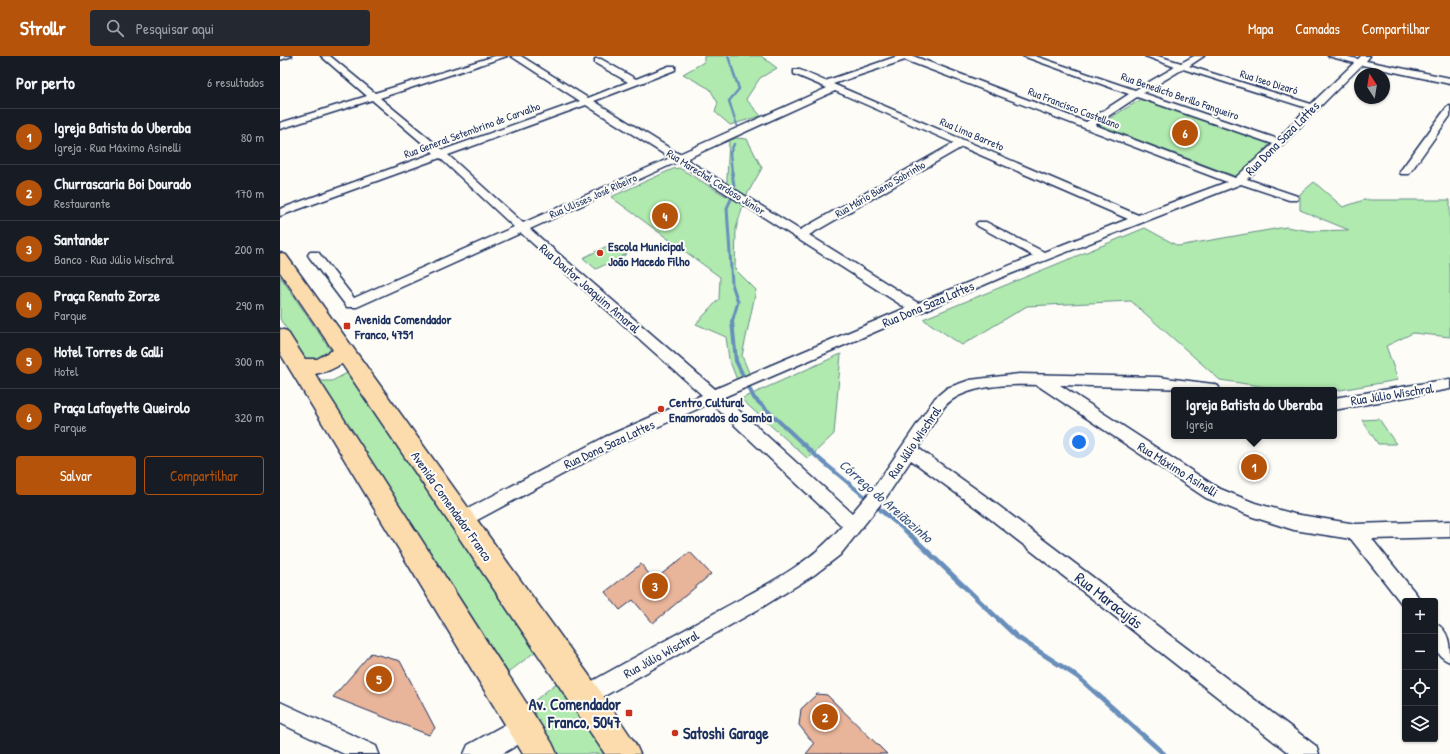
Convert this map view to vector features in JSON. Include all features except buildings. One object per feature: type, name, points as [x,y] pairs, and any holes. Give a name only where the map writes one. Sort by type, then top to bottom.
[{"type":"highway","name":"Avenida Comendador Franco","points":[[280,259],[624,754]]},
{"type":"highway","points":[[280,336],[541,754]]},
{"type":"highway","points":[[298,366],[308,368],[318,367],[328,364],[345,352]]},
{"type":"street","points":[[280,58],[288,56]]},
{"type":"street","name":"Rua Doutor Joaquim Amaral","points":[[325,56],[441,154],[522,228],[714,397],[857,519]]},
{"type":"street","points":[[280,126],[503,56]]},
{"type":"street","name":"Rua Marechal Cardoso Júnior","points":[[515,56],[918,309]]},
{"type":"street","points":[[825,84],[905,56]]},
{"type":"street","name":"Rua Francisco Castellano","points":[[905,56],[1087,126],[1239,181],[1293,198]]},
{"type":"street","name":"Rua Benedicto Berillo Fangueiro","points":[[1027,56],[1280,143]]},
{"type":"street","name":"Rua Iseo Dizaró","points":[[1149,56],[1313,107]]},
{"type":"street","points":[[1087,126],[1137,93],[1200,56]]},
{"type":"street","points":[[1332,56],[1363,59],[1450,81]]},
{"type":"street","points":[[593,58],[635,82]]},
{"type":"street","name":"Rua Dona Saza Lattes","points":[[462,520],[544,475],[611,441],[1043,256],[1239,181],[1280,143],[1313,107],[1363,59]]},
{"type":"street","name":"Rua General Setembrino de Carvalho","points":[[280,213],[587,101],[672,68]]},
{"type":"street","name":"Rua Lima Barreto","points":[[797,72],[1138,219]]},
{"type":"street","name":"Rua Ulisses José Ribeiro","points":[[314,255],[352,304],[835,88]]},
{"type":"street","points":[[1405,172],[1450,109]]},
{"type":"street","name":"Rua Mário Bueno Sobrinho","points":[[800,235],[961,143]]},
{"type":"street","points":[[982,224],[1043,256]]},
{"type":"street","name":"Rua Júlio Wischral","points":[[585,696],[745,607],[808,569],[834,549],[881,491],[908,448],[940,402],[952,392],[970,385],[1020,379],[1158,382],[1192,387]]},
{"type":"street","name":"Rua Máximo Asinelli","points":[[1039,379],[1212,493],[1254,510],[1294,522],[1356,532],[1450,529]]},
{"type":"street","name":"Rua Júlio Wischral","points":[[1337,403],[1450,384]]},
{"type":"street","name":"Rua Maracujás","points":[[908,448],[985,505],[1308,754]]},
{"type":"street","points":[[1356,532],[1408,598]]},
{"type":"street","points":[[1436,634],[1450,652]]},
{"type":"street","points":[[280,712],[368,754]]},
{"type":"street","points":[[477,754],[524,727]]},
{"type":"green space","points":[[704,56],[761,56],[777,68],[760,78],[746,99],[761,116],[730,125],[715,112],[718,103],[710,89],[683,74],[704,62]]},
{"type":"green space","points":[[1145,97],[1272,142],[1237,177],[1098,125]]},
{"type":"green space","points":[[736,138],[747,139],[762,168],[745,198],[736,229],[735,269],[756,290],[742,356],[750,375],[737,380],[729,359],[726,337],[696,324],[719,299],[720,277],[611,197],[673,169],[679,168],[726,196],[729,141]]},
{"type":"green space","points":[[1314,182],[1343,207],[1364,200],[1450,200],[1450,337],[1413,333],[1386,346],[1398,380],[1337,390],[1337,387],[1266,387],[1220,380],[1131,301],[1027,306],[962,345],[923,319],[1145,228],[1178,246],[1286,227],[1310,231],[1349,230],[1300,210],[1300,194]]},
{"type":"green space","points":[[613,243],[627,254],[596,269],[583,258]]},
{"type":"green space","points":[[280,276],[334,355],[308,362],[280,319]]},
{"type":"green space","points":[[841,354],[834,434],[808,459],[741,399]]},
{"type":"green space","points":[[347,373],[536,651],[505,675],[318,381],[332,381]]},
{"type":"green space","points":[[1379,419],[1396,444],[1378,444],[1362,420]]},
{"type":"green space","points":[[559,681],[609,754],[558,754],[528,706]]},
{"type":"waterway","name":"Córrego do Areiãozinho","points":[[728,56],[739,89],[729,101],[737,126]]},
{"type":"waterway","name":"Córrego do Areiãozinho","points":[[732,173],[730,153],[734,144]]},
{"type":"waterway","name":"Córrego do Areiãozinho","points":[[732,172],[734,186]]},
{"type":"waterway","name":"Córrego do Areiãozinho","points":[[732,197],[727,208],[732,284],[738,302],[732,322]]},
{"type":"waterway","name":"Córrego do Areiãozinho","points":[[732,322],[736,361],[754,398],[816,456],[870,501]]},
{"type":"waterway","name":"Córrego do Areiãozinho","points":[[875,505],[883,512]]},
{"type":"waterway","name":"Córrego do Areiãozinho","points":[[882,511],[903,528],[1017,637],[1078,677],[1164,754]]},
{"type":"place","name":"Praça Lafayette Queirolo","points":[[1185,133]]},
{"type":"place","name":"Praça Renato Zorze","points":[[665,216]]},
{"type":"place","name":"Escola Municipal João Macedo Filho","points":[[600,253]]},
{"type":"place","name":"Avenida Comendador Franco, 4751","points":[[347,326]]},
{"type":"place","name":"Centro Cultural Enamorados do Samba","points":[[661,409]]},
{"type":"place","name":"Igreja Batista do Uberaba","points":[[1254,467]]},
{"type":"place","name":"Santander","points":[[655,586]]},
{"type":"place","name":"Hotel Torres de Galli","points":[[379,679]]},
{"type":"place","name":"Av. Comendador Franco, 5047","points":[[629,713]]},
{"type":"place","name":"Churrascaria Boi Dourado","points":[[825,717]]},
{"type":"place","name":"Satoshi Garage","points":[[675,733]]}]
